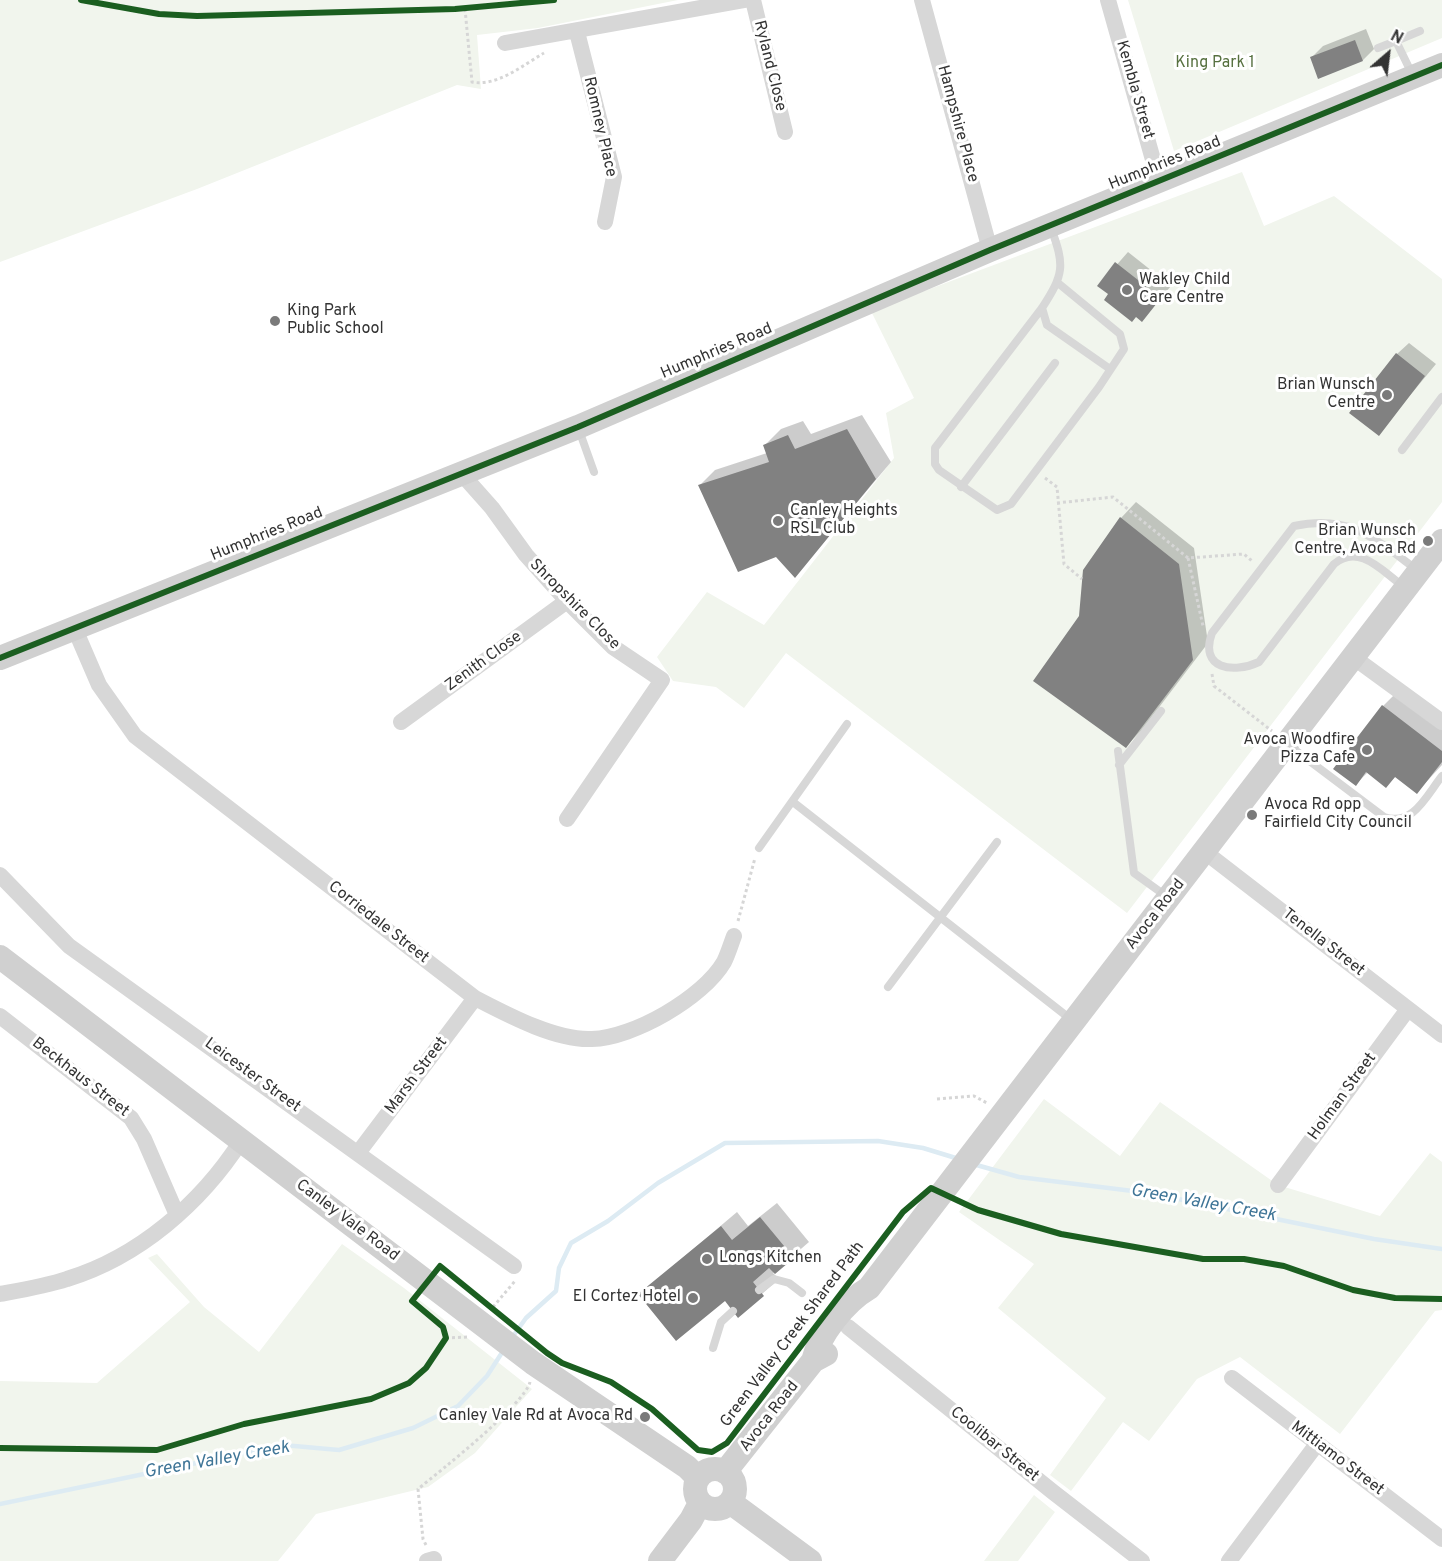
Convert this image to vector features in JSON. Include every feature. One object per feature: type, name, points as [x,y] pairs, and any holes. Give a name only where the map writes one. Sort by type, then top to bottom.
[{"type":"main road","name":"Humphries Road","points":[[0,658],[460,472],[578,427],[990,250],[1442,65]]},
{"type":"main road","name":"Avoca Road","points":[[813,1361],[816,1346],[856,1295],[869,1288],[1205,852],[1280,737],[1353,657],[1442,541]]},
{"type":"main road","name":"Canley Vale Road","points":[[0,957],[241,1141],[497,1324],[532,1370],[687,1467],[698,1478]]},
{"type":"main road","name":"Avoca Road","points":[[725,1472],[813,1361],[829,1352],[866,1304],[869,1288]]},
{"type":"main road","points":[[715,1469],[725,1472],[734,1483],[735,1493],[730,1503],[725,1507],[712,1509],[700,1503],[695,1489],[698,1478],[706,1471],[715,1469]]},
{"type":"main road","points":[[660,1561],[691,1520],[700,1503]]},
{"type":"main road","points":[[730,1503],[810,1561]]},
{"type":"street","points":[[505,43],[577,32],[744,0]]},
{"type":"street","name":"Ryland Close","points":[[753,0],[785,132]]},
{"type":"street","name":"Hampshire Place","points":[[922,0],[990,250]]},
{"type":"street","name":"Kembla Street","points":[[1108,0],[1159,181]]},
{"type":"street","name":"Romney Place","points":[[577,32],[614,177],[605,222]]},
{"type":"street","name":"Shropshire Close","points":[[460,472],[492,508],[526,555],[567,601],[613,647],[662,680],[567,819]]},
{"type":"street","name":"Zenith Close","points":[[401,722],[567,601]]},
{"type":"street","name":"Corriedale Street","points":[[74,627],[99,686],[135,736],[475,998],[544,1030],[591,1040],[628,1031],[690,997],[708,982],[724,962],[734,936]]},
{"type":"street","points":[[1353,657],[1442,722]]},
{"type":"street","name":"Tenella Street","points":[[1205,852],[1442,1035]]},
{"type":"street","name":"Leicester Street","points":[[0,875],[69,946],[514,1266]]},
{"type":"street","name":"Marsh Street","points":[[358,1153],[475,998]]},
{"type":"street","name":"Holman Street","points":[[1278,1185],[1408,1009]]},
{"type":"street","name":"Beckhaus Street","points":[[0,1016],[131,1118],[144,1139],[177,1215]]},
{"type":"street","points":[[0,1294],[80,1275],[144,1240],[177,1215],[215,1179],[241,1141]]},
{"type":"street","name":"Coolibar Street","points":[[848,1327],[1142,1561]]},
{"type":"street","name":"Mittiamo Street","points":[[1232,1378],[1442,1539]]},
{"type":"street","points":[[1229,1561],[1317,1444]]},
{"type":"lane","points":[[1378,48],[1420,31]]},
{"type":"lane","points":[[1396,41],[1413,77]]},
{"type":"lane","points":[[1050,225],[1062,261],[1058,283],[1042,308],[935,448],[935,464],[992,508],[1002,510],[1011,504],[1124,349],[1120,334],[1058,283]]},
{"type":"lane","points":[[1042,308],[1047,325],[1110,369]]},
{"type":"lane","points":[[962,487],[1055,363]]},
{"type":"lane","points":[[1401,450],[1442,397]]},
{"type":"lane","points":[[578,427],[594,472]]},
{"type":"lane","points":[[1319,520],[1349,526],[1365,534],[1412,580],[1364,558],[1353,555],[1342,557],[1334,564],[1259,662],[1244,669],[1225,669],[1210,657],[1207,646],[1212,633],[1294,526],[1319,520]]},
{"type":"lane","points":[[1119,765],[1161,711]]},
{"type":"lane","points":[[759,848],[848,724]]},
{"type":"lane","points":[[1280,737],[1384,818],[1395,821],[1406,819],[1413,813],[1442,776]]},
{"type":"lane","points":[[1118,750],[1134,873],[1168,898]]},
{"type":"lane","points":[[793,802],[1074,1021]]},
{"type":"lane","points":[[888,987],[997,842]]},
{"type":"lane","points":[[759,1290],[774,1279],[789,1283],[802,1293]]},
{"type":"lane","points":[[713,1348],[721,1322],[733,1311]]},
{"type":"path","points":[[455,9],[476,8]]},
{"type":"path","points":[[1035,471],[1056,487],[1064,564],[1082,579]]},
{"type":"path","points":[[1057,503],[1113,497],[1188,558],[1207,646]]},
{"type":"path","points":[[1188,558],[1244,554],[1261,567]]},
{"type":"path","points":[[1210,657],[1214,686],[1280,737]]},
{"type":"path","points":[[734,936],[751,868],[759,848]]},
{"type":"path","points":[[938,1099],[974,1096],[987,1103]]},
{"type":"path","points":[[484,1300],[497,1324]]},
{"type":"path","points":[[443,1327],[446,1338],[443,1344]]},
{"type":"path","points":[[430,1560],[423,1539],[418,1489],[476,1442],[530,1386],[532,1370]]},
{"type":"green space","points":[[0,0],[678,0],[538,28],[477,35],[481,89],[457,85],[197,189],[0,262]]},
{"type":"green space","name":"King Park 1","points":[[1128,0],[1442,0],[1442,38],[1174,151]]},
{"type":"green space","points":[[1242,172],[1264,226],[1334,196],[1442,279],[1442,502],[1127,913],[786,653],[744,708],[716,687],[673,681],[657,657],[707,592],[764,625],[894,458],[886,413],[914,398],[871,311]]},
{"type":"green space","points":[[1044,1099],[1120,1156],[1160,1102],[1278,1185],[1380,1216],[1430,1153],[1442,1162],[1442,1310],[1435,1311],[1340,1434],[1240,1357],[1197,1379],[1149,1441],[1123,1422],[1071,1491],[1050,1475],[1106,1398],[998,1308],[1034,1264],[959,1212]]},
{"type":"green space","points":[[342,1244],[404,1288],[532,1389],[475,1453],[428,1487],[316,1514],[278,1561],[0,1561],[0,1381],[97,1383],[190,1302],[148,1258],[157,1254],[204,1307],[259,1352]]},
{"type":"green space","points":[[1034,1495],[1055,1512],[1018,1561],[984,1561]]},
{"type":"building","points":[[1355,40],[1363,61],[1318,79],[1310,57]]},
{"type":"building","name":"Wakley Child Care Centre","points":[[1115,262],[1161,298],[1142,322],[1136,317],[1132,322],[1104,300],[1108,294],[1097,286]]},
{"type":"building","name":"Brian Wunsch Centre","points":[[1396,353],[1425,376],[1379,436],[1349,413]]},
{"type":"building","name":"Canley Heights RSL Club","points":[[847,429],[876,479],[795,578],[776,557],[738,572],[698,485],[769,462],[763,445],[788,435],[795,449]]},
{"type":"building","points":[[1120,517],[1179,564],[1193,660],[1126,748],[1033,681],[1079,616],[1083,570]]},
{"type":"building","points":[[1382,705],[1442,751],[1442,762],[1417,794],[1395,777],[1386,788],[1366,772],[1356,786],[1333,769]]},
{"type":"building","points":[[760,1217],[794,1258],[775,1274],[769,1268],[753,1282],[764,1296],[738,1318],[725,1301],[676,1341],[638,1294],[721,1226],[732,1240]]},
{"type":"waterway","points":[[511,1339],[526,1318],[556,1291],[559,1268],[571,1243],[608,1221],[658,1183],[725,1143],[878,1141],[923,1148],[959,1159]]},
{"type":"waterway","name":"Green Valley Creek","points":[[973,1164],[1019,1177],[1149,1193],[1374,1239],[1442,1249]]},
{"type":"waterway","name":"Green Valley Creek","points":[[0,1504],[283,1445],[339,1450],[413,1428],[458,1406],[487,1376],[503,1351]]},
{"type":"cycle path","points":[[81,0],[159,14],[197,16],[455,9],[554,0]]},
{"type":"cycle path","points":[[0,658],[578,427],[990,250],[1442,65]]},
{"type":"cycle path","name":"Green Valley Creek Shared Path","points":[[0,1448],[157,1450],[244,1424],[371,1399],[409,1383],[426,1368],[446,1338],[443,1327],[412,1301],[440,1266],[547,1353],[562,1363],[611,1382],[652,1409],[698,1450],[712,1452],[727,1443],[903,1212],[931,1188],[978,1210],[1061,1234],[1203,1259],[1244,1259],[1284,1266],[1353,1290],[1395,1298],[1442,1299]]},
{"type":"place","name":"Wakley Child Care Centre","points":[[1127,290]]},
{"type":"place","name":"King Park Public School","points":[[275,321]]},
{"type":"place","name":"Brian Wunsch Centre","points":[[1387,395]]},
{"type":"place","name":"Canley Heights RSL Club","points":[[778,521]]},
{"type":"place","name":"Brian Wunsch Centre, Avoca Rd","points":[[1428,541]]},
{"type":"place","name":"Avoca Woodfire Pizza Cafe","points":[[1367,750]]},
{"type":"place","name":"Avoca Rd opp Fairfield City Council","points":[[1252,815]]},
{"type":"place","name":"Longs Kitchen","points":[[707,1259]]},
{"type":"place","name":"El Cortez Hotel","points":[[693,1298]]},
{"type":"place","name":"Canley Vale Rd at Avoca Rd","points":[[645,1417]]}]
